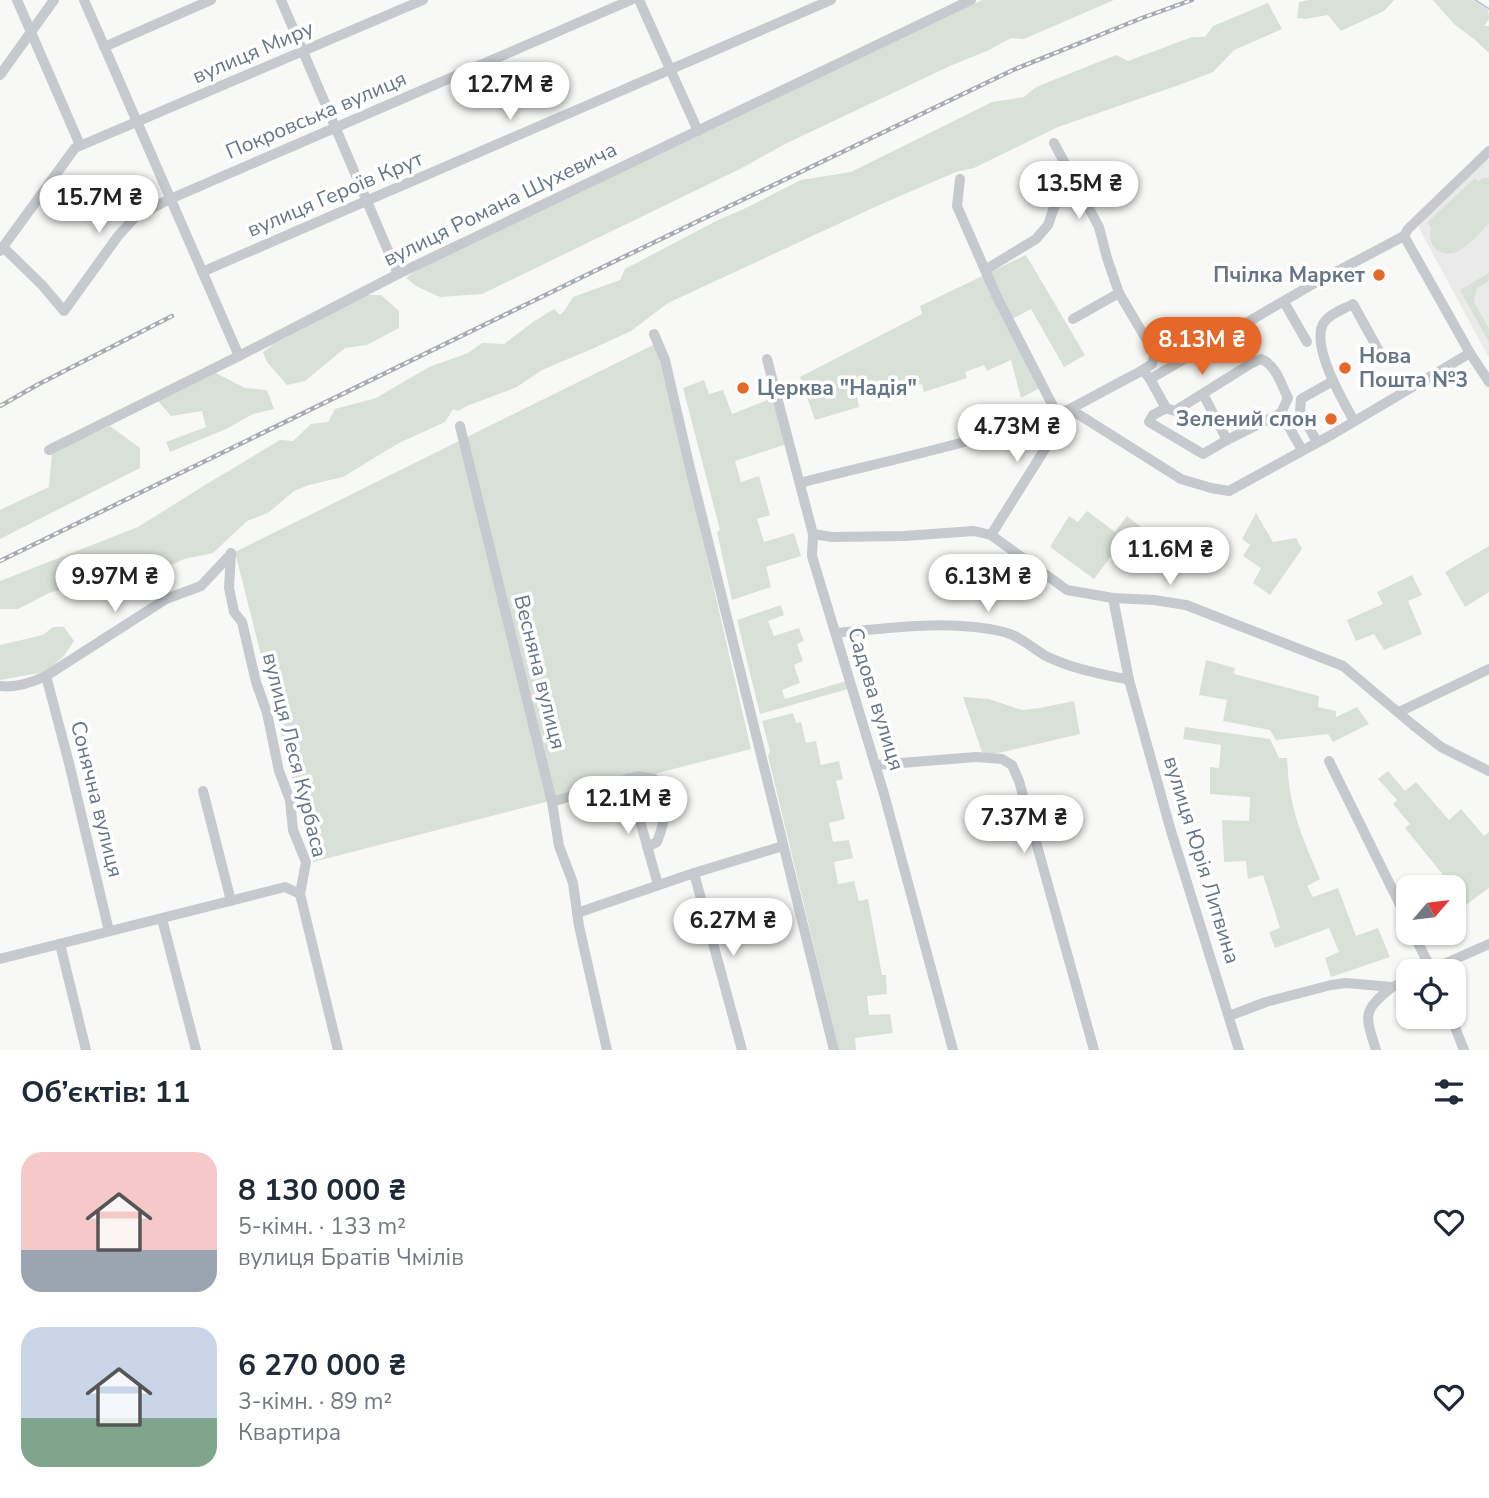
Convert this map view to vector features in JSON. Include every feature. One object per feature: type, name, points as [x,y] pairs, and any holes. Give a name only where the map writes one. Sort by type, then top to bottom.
[{"type":"street","points":[[2,249],[72,151],[80,145],[17,0]]},
{"type":"street","points":[[0,75],[54,0]]},
{"type":"street","points":[[84,0],[239,356]]},
{"type":"street","points":[[104,47],[211,0]]},
{"type":"street","points":[[281,0],[398,274]]},
{"type":"street","name":"вулиця Миру","points":[[80,145],[423,0]]},
{"type":"street","name":"Покровська вулиця","points":[[2,249],[43,285],[64,311],[118,236],[136,216],[631,0]]},
{"type":"street","points":[[639,0],[698,131]]},
{"type":"street","name":"вулиця Героїв Крут","points":[[202,272],[831,0]]},
{"type":"street","name":"вулиця Романа Шухевича","points":[[50,450],[398,274],[971,0]]},
{"type":"street","points":[[1054,143],[1099,227],[1119,293],[1155,354],[1146,375]]},
{"type":"street","points":[[800,482],[985,436],[1057,414],[1146,375],[1234,331],[1313,284],[1404,236],[1408,229],[1489,151]]},
{"type":"street","points":[[960,179],[957,206],[996,295],[1057,414]]},
{"type":"street","points":[[985,270],[1036,239],[1048,225],[1057,199],[1077,186]]},
{"type":"street","points":[[1404,236],[1489,382]]},
{"type":"street","points":[[1073,319],[1119,293]]},
{"type":"street","points":[[1284,302],[1307,342]]},
{"type":"street","points":[[1354,421],[1322,354],[1321,327],[1326,319],[1353,304],[1379,351]]},
{"type":"street","points":[[1234,331],[1250,364]]},
{"type":"street","points":[[654,334],[665,360],[834,1050]]},
{"type":"street","points":[[1070,409],[1181,479],[1230,491],[1470,353]]},
{"type":"street","name":"Садова вулиця","points":[[767,359],[813,534],[812,556],[876,765],[953,1050]]},
{"type":"street","points":[[1146,375],[1166,408],[1175,411],[1261,359],[1273,368],[1288,398],[1281,413],[1203,454],[1149,422],[1153,415],[1166,408]]},
{"type":"street","points":[[1317,442],[1300,411],[1301,399],[1333,381]]},
{"type":"street","points":[[1203,394],[1227,440]]},
{"type":"street","points":[[991,535],[1070,409]]},
{"type":"street","points":[[1281,413],[1302,450]]},
{"type":"street","name":"Весняна вулиця","points":[[460,426],[552,802],[559,846],[573,883],[607,1050]]},
{"type":"street","points":[[813,534],[832,537],[904,536],[974,531],[991,535],[1067,590],[1113,598],[1186,605],[1343,666],[1441,747],[1489,771]]},
{"type":"street","name":"вулиця Леся Курбаса","points":[[46,676],[166,599],[201,586],[231,553],[229,588],[234,612],[242,622],[256,682],[270,723],[279,771],[290,800],[293,830],[306,862],[300,894],[338,1050]]},
{"type":"street","name":"вулиця Юрія Литвина","points":[[1113,598],[1129,680],[1171,831],[1240,1050]]},
{"type":"street","points":[[836,633],[934,625],[1004,632],[1021,639],[1047,656],[1089,671],[1129,680]]},
{"type":"street","points":[[1399,712],[1488,672]]},
{"type":"street","points":[[0,686],[30,683],[46,676]]},
{"type":"street","name":"Сонячна вулиця","points":[[46,676],[110,931]]},
{"type":"street","points":[[876,765],[976,757],[1002,759],[1012,765],[1019,781],[1094,1050]]},
{"type":"street","points":[[1329,761],[1396,897]]},
{"type":"street","points":[[552,802],[628,778],[639,776],[654,779],[663,790],[665,821],[657,842],[647,847]]},
{"type":"street","points":[[628,778],[658,886]]},
{"type":"street","points":[[202,791],[231,901]]},
{"type":"street","points":[[577,913],[783,846]]},
{"type":"street","points":[[694,873],[742,1050]]},
{"type":"street","points":[[0,959],[285,887],[300,894]]},
{"type":"street","points":[[162,919],[196,1050]]},
{"type":"street","points":[[60,944],[86,1050]]},
{"type":"street","points":[[1454,959],[1489,944]]},
{"type":"street","points":[[1229,1016],[1266,1002],[1346,982],[1392,987]]},
{"type":"street","points":[[1376,1050],[1369,1027],[1369,1013],[1372,1004],[1396,985]]},
{"type":"street","points":[[1456,1029],[1464,1050]]},
{"type":"shaded area","points":[[982,0],[1114,0],[1024,39],[1011,38],[950,66],[785,144],[740,169],[482,294],[440,297],[416,286],[406,278],[417,270]]},
{"type":"shaded area","points":[[1394,0],[1384,11],[1341,31],[1328,15],[1297,18],[1299,2]]},
{"type":"shaded area","points":[[1433,0],[1472,0],[1488,10],[1489,19],[1484,26],[1489,26],[1489,53],[1454,24]]},
{"type":"shaded area","points":[[1268,3],[1282,29],[1234,50],[1213,72],[1058,127],[974,168],[956,172],[877,206],[668,303],[631,331],[542,370],[517,387],[458,411],[453,409],[445,422],[397,444],[343,477],[294,491],[268,513],[247,521],[213,553],[184,559],[101,599],[84,584],[49,593],[18,609],[0,609],[0,581],[138,527],[280,440],[293,441],[311,424],[328,422],[335,409],[376,398],[429,367],[468,353],[482,343],[504,344],[554,309],[560,315],[573,297],[620,280],[625,269],[801,180],[851,172],[992,102],[1024,97],[1036,87],[1116,55],[1128,61],[1192,37],[1205,37],[1213,26]]},
{"type":"shaded area","points":[[1489,160],[1489,358],[1418,226]]},
{"type":"shaded area","points":[[1475,178],[1478,181],[1489,178],[1489,223],[1460,250],[1453,253],[1439,251],[1432,244],[1431,227],[1427,223]]},
{"type":"shaded area","points":[[1026,255],[1085,355],[1064,367],[1031,309],[1012,319],[1047,384],[1021,398],[1011,360],[987,371],[984,365],[965,372],[967,378],[924,392],[922,384],[879,398],[874,382],[855,388],[859,407],[815,420],[800,377],[922,314],[920,306]]},
{"type":"shaded area","points":[[1489,273],[1489,281],[1477,288],[1474,302],[1489,329],[1489,342],[1460,290]]},
{"type":"shaded area","points":[[366,295],[381,295],[399,311],[399,328],[367,345],[345,348],[305,381],[287,385],[267,362],[263,352]]},
{"type":"shaded area","points":[[657,343],[751,749],[313,862],[235,552]]},
{"type":"shaded area","points":[[214,372],[245,388],[267,390],[274,409],[253,414],[226,429],[170,452],[166,442],[206,427],[202,411],[171,416],[158,401]]},
{"type":"shaded area","points":[[704,380],[709,394],[723,390],[732,414],[773,398],[787,444],[735,461],[741,482],[759,476],[770,515],[757,519],[764,542],[794,533],[801,556],[766,567],[771,587],[732,600],[717,532],[720,530],[683,388]]},
{"type":"shaded area","points":[[110,426],[140,448],[140,468],[0,539],[0,510],[49,487],[52,452]]},
{"type":"shaded area","points":[[1087,511],[1115,532],[1127,516],[1145,530],[1124,559],[1114,552],[1094,579],[1050,547],[1069,516],[1078,522]]},
{"type":"shaded area","points":[[1256,513],[1273,542],[1296,538],[1302,549],[1270,595],[1253,583],[1261,568],[1243,556],[1250,545],[1242,539]]},
{"type":"shaded area","points":[[1489,546],[1489,592],[1465,607],[1445,572]]},
{"type":"shaded area","points":[[1412,575],[1422,595],[1408,601],[1422,634],[1384,650],[1374,634],[1356,641],[1347,620],[1383,604],[1377,592]]},
{"type":"shaded area","points":[[781,605],[784,615],[768,621],[774,636],[799,628],[804,641],[797,644],[803,661],[794,665],[800,683],[782,690],[785,699],[846,681],[848,689],[760,714],[737,620]]},
{"type":"shaded area","points":[[53,627],[64,627],[74,641],[64,656],[45,672],[0,680],[0,645],[43,635]]},
{"type":"shaded area","points":[[1206,660],[1235,668],[1234,674],[1319,696],[1318,707],[1336,711],[1336,717],[1357,707],[1369,724],[1333,742],[1328,734],[1276,740],[1270,730],[1223,721],[1227,700],[1199,695]]},
{"type":"shaded area","points":[[963,697],[989,699],[1022,710],[1074,701],[1080,734],[983,755]]},
{"type":"shaded area","points":[[793,713],[796,723],[801,722],[806,743],[816,741],[821,765],[839,761],[843,779],[836,781],[845,819],[829,823],[833,842],[849,840],[853,858],[834,862],[838,884],[854,881],[859,901],[868,899],[882,975],[886,975],[887,994],[867,996],[869,1015],[890,1014],[893,1033],[855,1038],[856,1050],[839,1050],[768,756],[770,751],[762,721]]},
{"type":"shaded area","points":[[1185,727],[1270,739],[1279,758],[1287,758],[1289,787],[1295,814],[1320,879],[1307,886],[1313,897],[1338,888],[1356,936],[1378,928],[1390,957],[1331,977],[1325,958],[1339,952],[1329,928],[1275,948],[1269,932],[1280,928],[1263,875],[1248,879],[1246,861],[1224,862],[1222,820],[1249,821],[1250,797],[1210,794],[1210,767],[1219,768],[1221,745],[1183,739]]},
{"type":"shaded area","points":[[1388,771],[1405,791],[1416,782],[1449,820],[1461,809],[1484,836],[1489,832],[1489,888],[1466,905],[1466,875],[1443,875],[1405,828],[1410,824],[1393,804],[1397,800],[1378,779]]},
{"type":"waterway","points":[[1475,0],[1489,9]]},
{"type":"railway","points":[[0,561],[1013,70],[1192,0]]},
{"type":"railway","points":[[0,406],[172,316]]},
{"type":"place","name":"Пчілка Маркет","points":[[1379,275]]},
{"type":"place","name":"Нова Пошта №3","points":[[1345,368]]},
{"type":"place","name":"Церква \"Надія\"","points":[[743,388]]},
{"type":"place","name":"Зелений слон","points":[[1331,419]]}]
